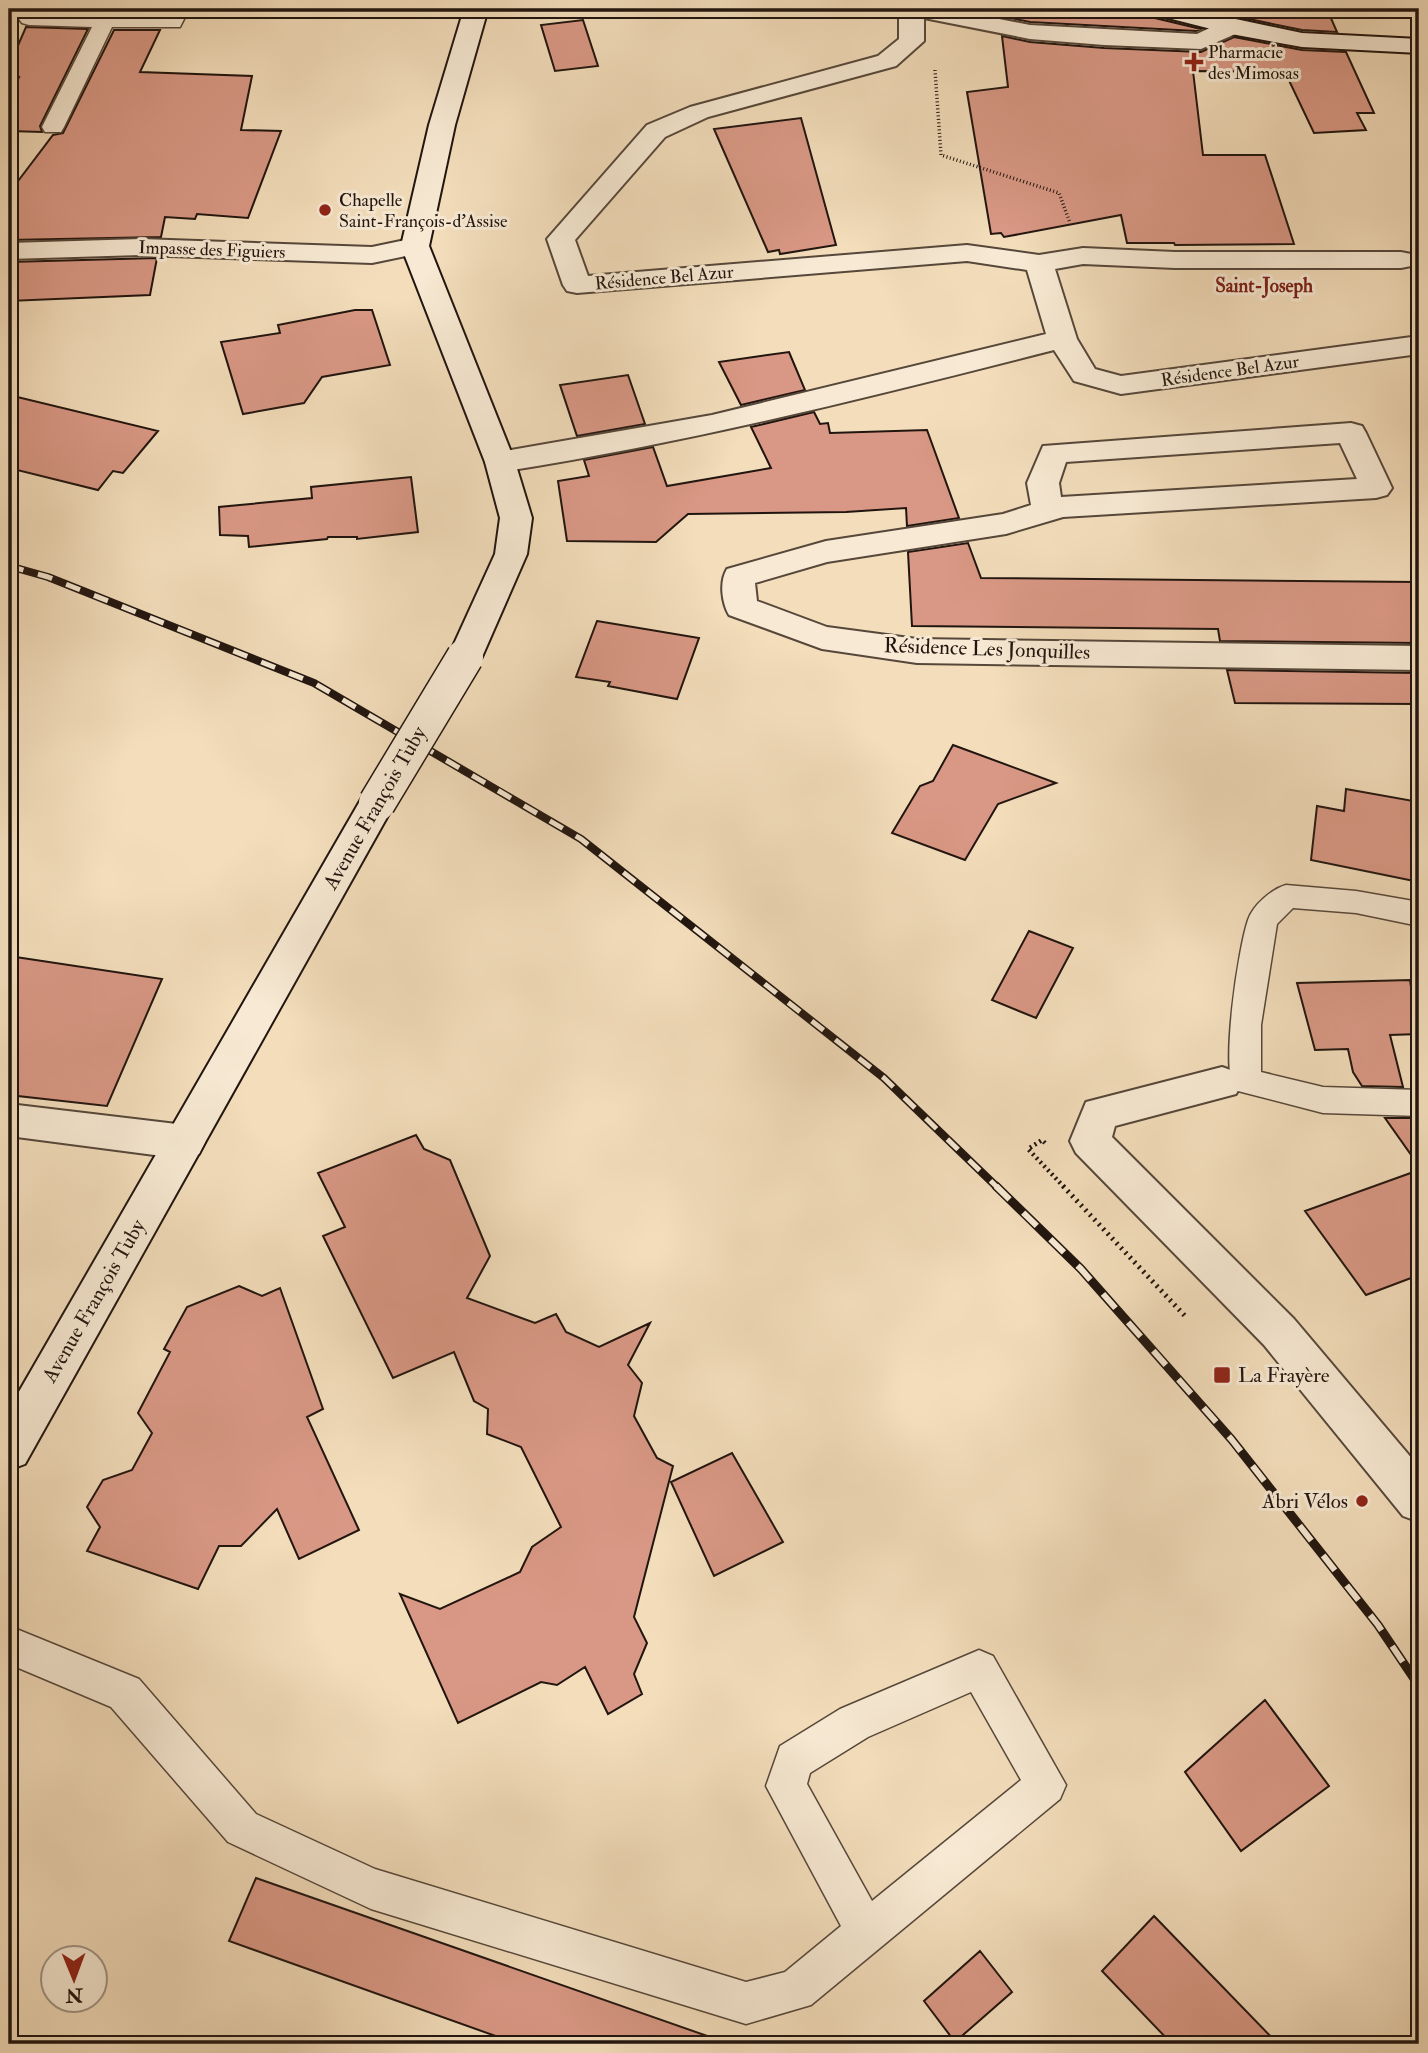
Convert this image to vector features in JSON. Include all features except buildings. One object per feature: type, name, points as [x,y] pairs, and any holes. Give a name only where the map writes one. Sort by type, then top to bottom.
[{"type":"street","points":[[415,246],[442,125],[476,9]]},
{"type":"street","points":[[912,9],[1030,32],[1104,38],[1201,41],[1231,27]]},
{"type":"street","name":"Résidence Bel Azur","points":[[912,9],[912,41],[887,61],[699,111],[656,131],[561,239],[577,285],[967,253],[1039,263],[1083,256],[1175,260],[1401,260]]},
{"type":"street","points":[[1161,9],[1231,27],[1302,40],[1419,46]]},
{"type":"street","name":"Impasse des Figuiers","points":[[9,251],[141,247],[372,256],[415,246]]},
{"type":"street","name":"Avenue François Tuby","points":[[9,1450],[377,803],[465,657],[511,554],[516,518],[500,462],[415,246]]},
{"type":"street","name":"Résidence Bel Azur","points":[[1039,263],[1062,339],[1084,375],[1121,385],[1419,345]]},
{"type":"street","points":[[500,462],[575,452],[794,407],[1062,339]]},
{"type":"street","name":"Résidence Les Jonquilles","points":[[1048,511],[1042,483],[1054,453],[1351,433],[1376,488],[1075,506],[1006,524],[826,551],[738,577],[741,607],[822,638],[918,651],[1419,658]]},
{"type":"street","points":[[1233,1082],[1100,1114],[1090,1141],[1279,1332],[1419,1501]]},
{"type":"street","points":[[9,1120],[185,1142]]},
{"type":"lane","points":[[29,19],[173,23],[179,9]]},
{"type":"lane","points":[[53,127],[105,21]]},
{"type":"lane","points":[[1419,914],[1356,902],[1286,896],[1263,920],[1233,1082],[1323,1100],[1419,1103]]},
{"type":"lane","points":[[9,1646],[125,1692],[242,1828],[371,1888],[746,2003],[796,1990],[867,1932],[1046,1785],[979,1669],[854,1723],[794,1760],[786,1786],[867,1932]]},
{"type":"path","points":[[937,91],[941,155],[1059,193],[1083,256]]},
{"type":"railway","points":[[9,566],[48,577],[314,683],[581,839],[884,1078],[998,1188]]},
{"type":"railway","points":[[996,1186],[1081,1269],[1232,1440],[1378,1625],[1419,1686]]},
{"type":"place","name":"Pharmacie des Mimosas","points":[[1194,62]]},
{"type":"place","name":"Chapelle Saint-François-d'Assise","points":[[325,210]]},
{"type":"place","name":"La Frayère","points":[[1222,1375]]},
{"type":"place","name":"Abri Vélos","points":[[1362,1501]]},
{"type":"district","name":"Saint-Joseph","points":[[1264,286]]}]
